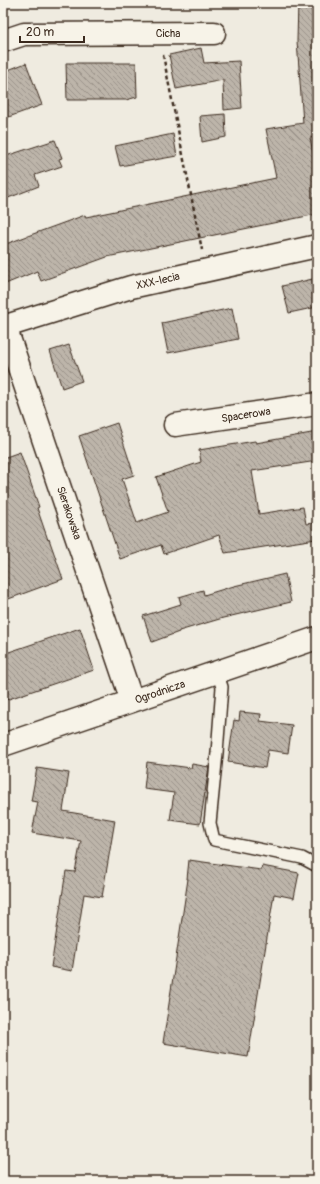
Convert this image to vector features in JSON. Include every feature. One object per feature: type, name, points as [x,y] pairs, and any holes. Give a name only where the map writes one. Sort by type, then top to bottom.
[{"type":"street","name":"Cicha","points":[[3,40],[24,34],[214,33]]},
{"type":"street","name":"XXX-lecia","points":[[4,326],[131,287],[317,246]]},
{"type":"street","name":"Sierakowska","points":[[4,326],[132,701]]},
{"type":"street","name":"Spacerowa","points":[[175,426],[317,404]]},
{"type":"street","name":"Ogrodnicza","points":[[3,745],[317,638]]},
{"type":"lane","points":[[217,672],[222,687],[210,823],[214,840],[302,858],[317,866]]},
{"type":"path","points":[[159,33],[206,270]]},
{"type":"building","points":[[298,3],[317,3],[317,137],[310,138],[317,172],[317,214],[107,257],[41,281],[37,271],[3,285],[3,245],[85,215],[86,217],[276,178],[266,129],[303,123],[297,41]]},
{"type":"building","points":[[201,48],[204,63],[239,61],[242,108],[224,110],[223,80],[176,89],[169,55]]},
{"type":"building","points":[[26,63],[42,105],[3,119],[3,72]]},
{"type":"building","points":[[66,63],[136,63],[137,97],[126,100],[67,100]]},
{"type":"building","points":[[225,114],[226,137],[202,142],[200,116]]},
{"type":"building","points":[[173,134],[177,156],[120,166],[115,146]]},
{"type":"building","points":[[55,140],[62,158],[59,159],[62,166],[35,175],[39,186],[3,200],[3,157]]},
{"type":"building","points":[[317,278],[317,307],[289,313],[282,286]]},
{"type":"building","points":[[232,308],[238,339],[168,353],[162,323]]},
{"type":"building","points":[[69,345],[82,381],[62,388],[50,351]]},
{"type":"building","points":[[117,423],[134,475],[122,479],[137,523],[168,512],[156,477],[201,462],[199,450],[255,441],[256,443],[317,432],[317,461],[252,471],[259,514],[303,507],[306,524],[314,523],[316,539],[225,553],[219,535],[164,554],[161,545],[120,559],[79,436]]},
{"type":"building","points":[[20,452],[39,507],[37,508],[63,579],[3,601],[3,458]]},
{"type":"building","points":[[285,574],[291,602],[223,618],[179,631],[152,642],[143,616],[181,604],[179,597],[203,590],[204,595]]},
{"type":"building","points":[[80,628],[94,670],[3,701],[3,654]]},
{"type":"building","points":[[240,712],[261,714],[260,721],[292,725],[288,753],[268,750],[265,768],[228,762],[234,720],[239,721]]},
{"type":"building","points":[[147,762],[191,768],[192,764],[209,767],[200,824],[170,820],[174,793],[144,789]]},
{"type":"building","points":[[37,768],[69,773],[63,811],[115,820],[102,897],[84,894],[72,971],[51,967],[66,871],[75,872],[81,841],[32,833],[38,802],[31,801]]},
{"type":"building","points":[[189,860],[261,870],[262,866],[299,873],[294,898],[274,894],[248,1057],[163,1043],[188,879]]}]
